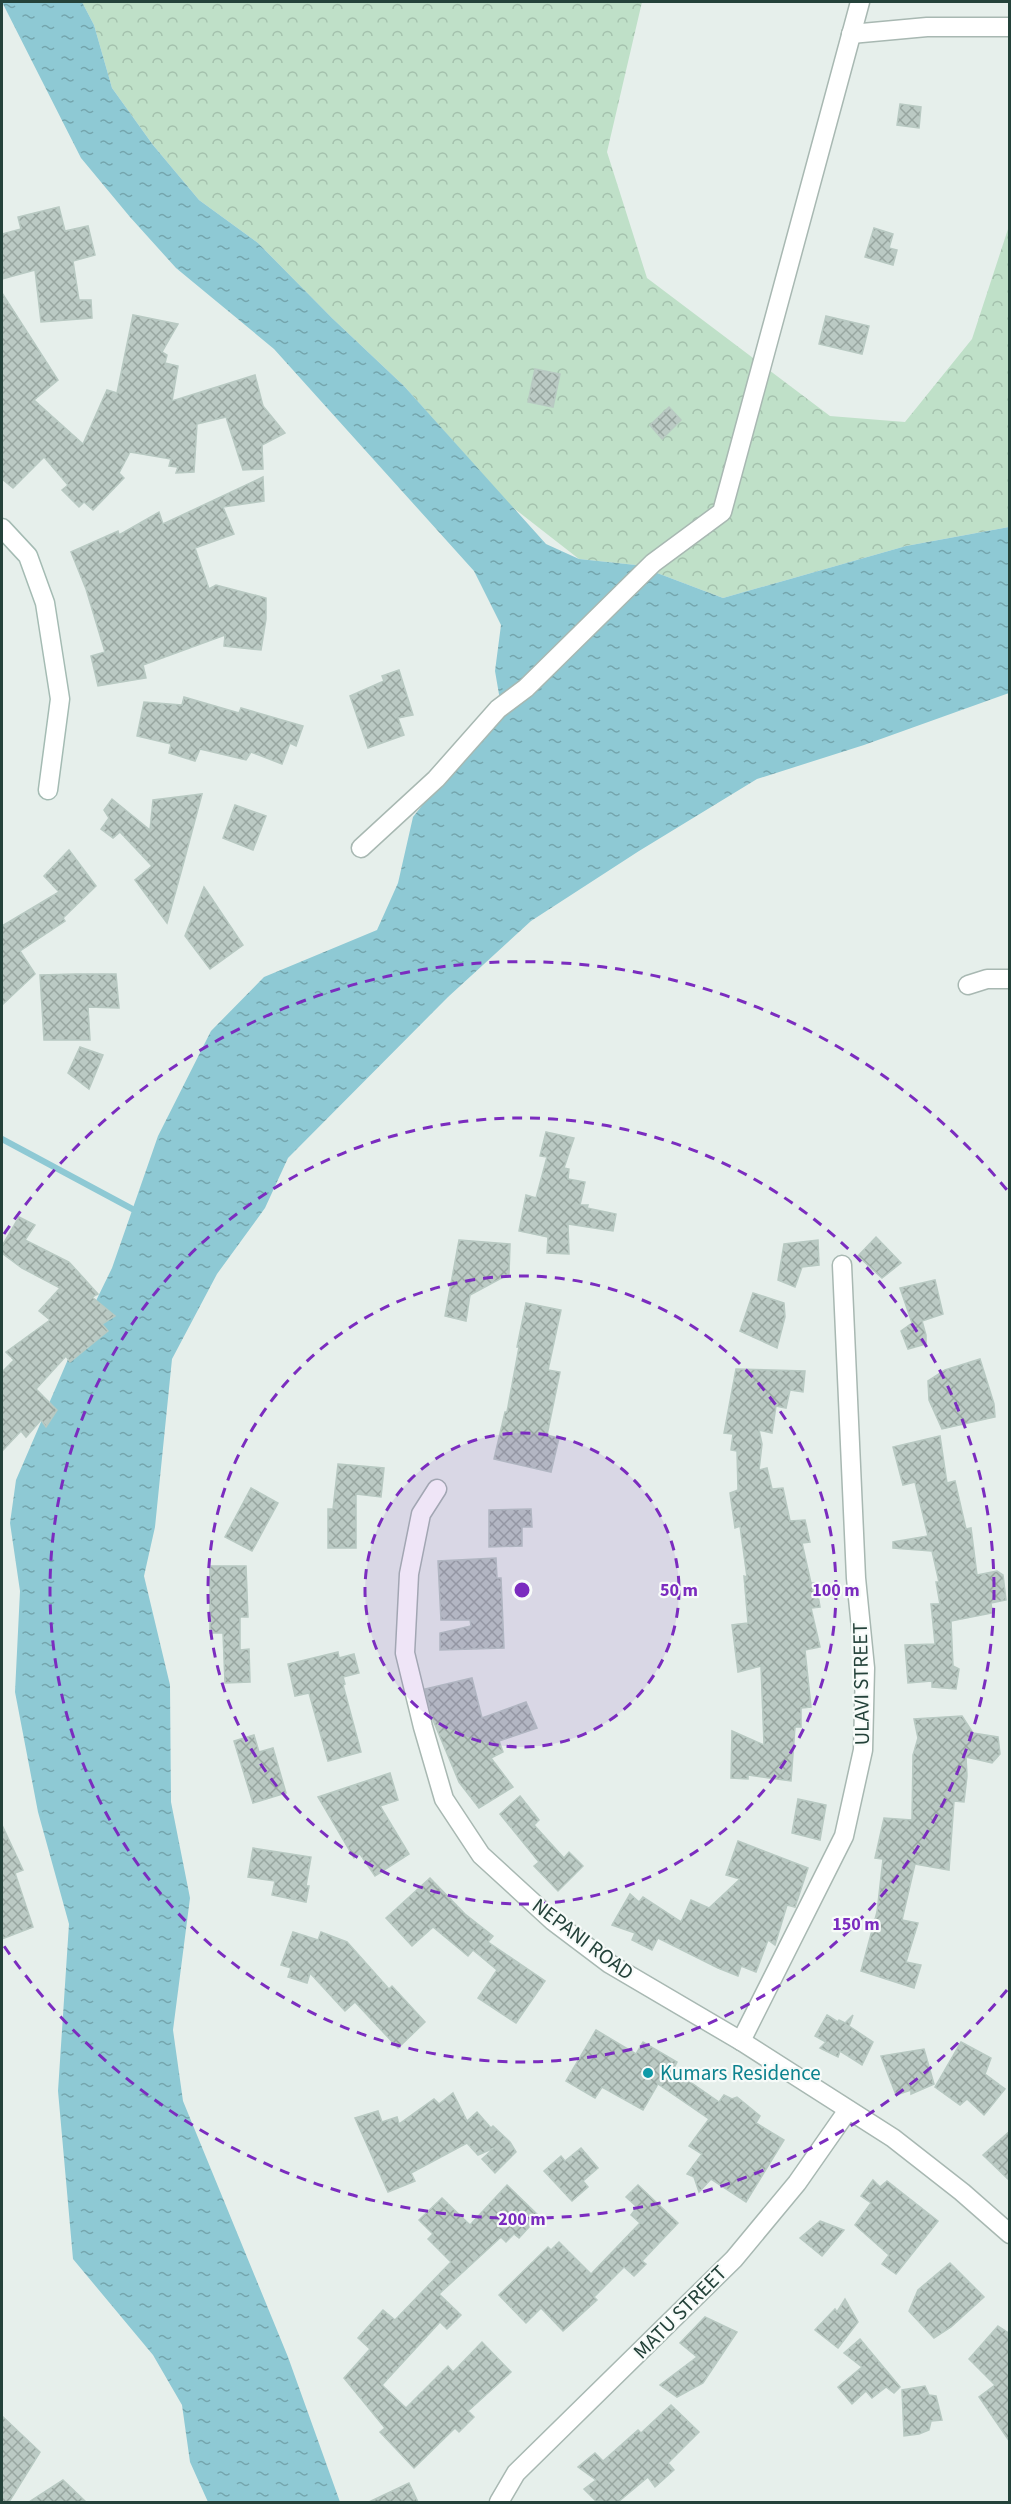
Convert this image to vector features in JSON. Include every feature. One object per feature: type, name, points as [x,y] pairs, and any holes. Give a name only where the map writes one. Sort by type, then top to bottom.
[{"type":"street","points":[[361,848],[436,779],[498,709],[526,688],[652,563],[722,512],[860,2]]},
{"type":"street","points":[[851,33],[927,27],[1010,27]]},
{"type":"street","points":[[2,528],[28,556],[45,603],[60,699],[48,790]]},
{"type":"street","points":[[968,985],[987,979],[1010,979]]},
{"type":"street","name":"ULAVI STREET","points":[[741,2041],[843,1836],[863,1750],[865,1668],[856,1578],[842,1265]]},
{"type":"street","name":"NEPANI ROAD","points":[[437,1490],[421,1514],[409,1574],[405,1653],[444,1800],[481,1855],[553,1921],[610,1964],[741,2041],[893,2138],[962,2192],[1010,2234]]},
{"type":"street","name":"MATU STREET","points":[[499,2502],[516,2473],[734,2259],[797,2183],[848,2110]]},
{"type":"green space","points":[[82,2],[642,2],[607,152],[647,278],[830,416],[905,422],[972,339],[1009,226],[1009,527],[906,546],[723,598],[636,565],[579,559],[511,506],[404,386],[332,318],[258,243],[199,200],[153,145],[112,88],[94,25]]},
{"type":"water","points":[[2,2],[82,2],[94,25],[112,88],[153,145],[199,200],[258,243],[332,318],[404,386],[546,544],[579,559],[636,565],[723,598],[906,546],[1009,527],[1009,693],[864,745],[757,779],[639,851],[531,921],[448,997],[288,1158],[265,1208],[217,1274],[172,1359],[155,1527],[144,1576],[170,1685],[171,1802],[190,1898],[173,2030],[183,2101],[288,2357],[340,2502],[208,2502],[190,2462],[182,2405],[153,2355],[73,2259],[58,2091],[69,1924],[38,1812],[15,1692],[20,1591],[10,1523],[16,1480],[72,1350],[112,1268],[158,1136],[211,1031],[264,977],[377,930],[398,883],[413,817],[501,706],[495,671],[501,625],[474,571],[274,349],[176,268],[81,158]]},
{"type":"building","points":[[900,104],[921,107],[919,128],[897,125]]},
{"type":"building","points":[[59,207],[65,231],[88,226],[95,255],[73,261],[79,300],[91,300],[92,318],[41,322],[35,270],[2,279],[2,234],[21,229],[18,217]]},
{"type":"building","points":[[874,228],[893,234],[889,248],[897,250],[893,265],[865,257]]},
{"type":"building","points":[[2,293],[58,380],[34,400],[83,444],[107,390],[117,393],[133,315],[178,324],[162,352],[167,355],[165,363],[178,366],[172,401],[255,375],[263,406],[285,433],[262,445],[263,469],[243,470],[226,417],[197,424],[194,472],[176,473],[178,467],[169,466],[171,459],[130,452],[119,473],[124,478],[93,510],[84,502],[79,507],[62,490],[68,485],[44,457],[13,488],[2,479]]},
{"type":"building","points":[[826,316],[869,326],[862,354],[819,344]]},
{"type":"building","points":[[535,369],[560,374],[553,407],[528,402]]},
{"type":"building","points":[[669,407],[681,420],[662,439],[650,425]]},
{"type":"building","points":[[263,477],[264,501],[223,507],[234,534],[195,548],[209,589],[216,585],[266,598],[266,619],[261,650],[224,646],[225,635],[143,665],[146,678],[98,686],[91,656],[105,652],[86,589],[71,552],[118,531],[119,535],[159,512],[163,524]]},
{"type":"building","points":[[399,670],[413,715],[398,718],[404,735],[368,748],[350,696],[384,681],[382,676]]},
{"type":"building","points":[[184,697],[239,713],[241,708],[303,726],[296,746],[290,743],[282,764],[251,752],[246,760],[200,749],[195,761],[169,753],[171,744],[137,736],[144,702],[182,705]]},
{"type":"building","points":[[202,794],[167,923],[135,880],[152,866],[120,832],[113,838],[101,829],[109,818],[104,810],[112,799],[150,830],[153,800]]},
{"type":"building","points":[[235,805],[266,816],[253,850],[223,838]]},
{"type":"building","points":[[69,850],[96,886],[63,918],[65,921],[20,951],[35,974],[2,1005],[2,926],[59,892],[44,876]]},
{"type":"building","points":[[204,887],[243,945],[210,969],[185,936]]},
{"type":"building","points":[[116,974],[119,1008],[88,1007],[90,1040],[44,1040],[40,975]]},
{"type":"building","points":[[80,1047],[103,1055],[89,1089],[68,1073]]},
{"type":"building","points":[[546,1132],[574,1138],[564,1168],[569,1169],[568,1179],[585,1182],[580,1205],[588,1205],[587,1208],[616,1214],[613,1231],[568,1224],[569,1254],[547,1253],[548,1237],[519,1231],[526,1195],[536,1198],[547,1157],[540,1156]]},
{"type":"building","points":[[19,1217],[35,1225],[25,1240],[69,1262],[98,1294],[92,1297],[115,1316],[102,1324],[108,1331],[70,1362],[66,1356],[36,1389],[57,1410],[46,1427],[41,1420],[26,1437],[21,1431],[2,1451],[2,1372],[14,1360],[6,1352],[50,1320],[39,1311],[60,1288],[22,1268],[2,1253],[2,1246]]},
{"type":"building","points":[[876,1237],[901,1263],[882,1278],[858,1256]]},
{"type":"building","points":[[459,1240],[510,1244],[509,1274],[470,1295],[466,1321],[445,1316]]},
{"type":"building","points":[[818,1240],[819,1265],[802,1267],[795,1287],[778,1280],[784,1244]]},
{"type":"building","points":[[935,1280],[943,1314],[922,1321],[926,1344],[908,1349],[901,1331],[912,1323],[900,1288]]},
{"type":"building","points":[[753,1293],[784,1303],[785,1317],[777,1348],[740,1331]]},
{"type":"building","points":[[526,1303],[561,1310],[548,1370],[560,1372],[547,1435],[559,1438],[551,1472],[494,1459],[505,1412],[507,1412]]},
{"type":"building","points":[[980,1359],[994,1404],[995,1417],[942,1429],[929,1400],[928,1381],[945,1370]]},
{"type":"building","points":[[736,1369],[805,1371],[803,1392],[790,1390],[786,1408],[776,1406],[772,1433],[759,1430],[762,1444],[759,1470],[767,1468],[772,1489],[783,1488],[790,1521],[805,1520],[810,1542],[802,1543],[811,1583],[816,1583],[820,1607],[811,1608],[820,1647],[805,1650],[811,1707],[801,1708],[801,1727],[795,1727],[791,1781],[748,1775],[748,1779],[731,1778],[732,1731],[764,1745],[761,1666],[738,1672],[732,1625],[748,1623],[744,1576],[747,1577],[740,1526],[735,1528],[730,1493],[738,1490],[737,1451],[731,1450],[733,1434],[724,1433]]},
{"type":"building","points":[[940,1436],[947,1483],[955,1481],[966,1529],[971,1528],[977,1575],[997,1571],[1003,1575],[1006,1600],[991,1603],[992,1613],[951,1621],[953,1666],[959,1669],[956,1689],[932,1687],[932,1681],[908,1683],[905,1645],[935,1644],[931,1604],[940,1604],[936,1582],[939,1582],[932,1551],[893,1548],[893,1542],[928,1536],[915,1482],[903,1485],[893,1447]]},
{"type":"building","points":[[338,1464],[384,1468],[381,1497],[356,1494],[356,1548],[328,1548],[328,1509],[333,1509]]},
{"type":"building","points":[[251,1488],[278,1503],[252,1551],[225,1537]]},
{"type":"building","points":[[531,1509],[532,1527],[522,1527],[522,1546],[489,1547],[489,1510]]},
{"type":"building","points":[[496,1558],[497,1578],[501,1578],[504,1648],[440,1650],[440,1633],[471,1626],[470,1620],[441,1620],[438,1561]]},
{"type":"building","points":[[210,1566],[246,1566],[248,1617],[240,1617],[240,1650],[249,1649],[250,1682],[225,1683],[223,1633],[210,1633]]},
{"type":"building","points":[[338,1652],[339,1658],[354,1654],[359,1673],[343,1677],[345,1684],[343,1685],[361,1752],[328,1761],[309,1693],[295,1696],[288,1664]]},
{"type":"building","points":[[472,1678],[482,1718],[526,1702],[537,1728],[499,1741],[503,1752],[491,1758],[513,1787],[479,1808],[459,1782],[433,1720],[425,1689]]},
{"type":"building","points":[[962,1716],[973,1733],[998,1737],[1000,1754],[992,1763],[966,1757],[967,1776],[964,1802],[954,1801],[949,1870],[915,1864],[902,1920],[918,1923],[906,1962],[921,1965],[914,1988],[861,1971],[877,1912],[883,1859],[875,1858],[884,1818],[912,1820],[913,1755],[918,1738],[914,1719]]},
{"type":"building","points":[[254,1735],[259,1752],[273,1748],[286,1793],[253,1803],[234,1741]]},
{"type":"building","points":[[390,1773],[398,1800],[380,1806],[409,1854],[375,1876],[360,1854],[354,1858],[318,1797]]},
{"type":"building","points":[[520,1796],[539,1820],[534,1825],[564,1858],[569,1852],[583,1866],[558,1891],[534,1866],[539,1862],[500,1814]]},
{"type":"building","points":[[798,1799],[826,1805],[820,1840],[792,1833]]},
{"type":"building","points":[[2,1825],[23,1870],[15,1873],[33,1927],[2,1939]]},
{"type":"building","points":[[738,1841],[808,1868],[795,1907],[787,1905],[775,1945],[768,1940],[756,1972],[741,1966],[738,1976],[658,1938],[652,1950],[632,1940],[635,1933],[612,1925],[630,1894],[639,1902],[643,1897],[681,1922],[691,1900],[709,1908],[740,1879],[726,1875]]},
{"type":"building","points":[[253,1848],[311,1857],[306,1902],[272,1895],[275,1881],[248,1877]]},
{"type":"building","points":[[430,1878],[465,1914],[493,1936],[488,1942],[545,1981],[516,2023],[478,1998],[497,1970],[473,1950],[468,1956],[433,1927],[412,1946],[386,1918]]},
{"type":"building","points":[[293,1932],[318,1940],[321,1932],[347,1942],[389,1989],[392,1986],[425,2022],[398,2048],[355,2002],[345,2011],[310,1973],[307,1983],[288,1977],[291,1968],[281,1965]]},
{"type":"building","points":[[827,2015],[838,2022],[839,2020],[845,2023],[853,2015],[849,2026],[873,2042],[862,2065],[840,2051],[838,2057],[820,2048],[826,2042],[815,2036]]},
{"type":"building","points":[[596,2030],[636,2054],[643,2042],[677,2062],[673,2070],[719,2102],[724,2095],[732,2099],[737,2097],[760,2116],[756,2123],[784,2140],[746,2202],[711,2179],[699,2192],[694,2177],[687,2174],[702,2154],[689,2146],[709,2119],[658,2084],[643,2110],[602,2087],[595,2098],[566,2081]]},
{"type":"building","points":[[961,2042],[991,2058],[985,2074],[1005,2089],[984,2115],[967,2099],[960,2105],[935,2087]]},
{"type":"building","points":[[924,2049],[934,2084],[911,2094],[911,2090],[896,2095],[881,2056]]},
{"type":"building","points":[[453,2093],[467,2121],[477,2112],[491,2128],[493,2126],[510,2142],[516,2152],[495,2173],[482,2159],[494,2148],[478,2155],[467,2143],[411,2173],[415,2181],[388,2192],[355,2118],[378,2111],[382,2122],[397,2117],[399,2124],[434,2099],[439,2104]]},
{"type":"building","points":[[1010,2131],[1010,2181],[983,2155]]},
{"type":"building","points":[[581,2148],[598,2168],[583,2181],[588,2187],[572,2201],[544,2171],[561,2156],[565,2161]]},
{"type":"building","points":[[873,2180],[880,2187],[887,2181],[938,2221],[896,2274],[882,2264],[889,2255],[855,2225],[871,2203],[861,2196]]},
{"type":"building","points":[[507,2185],[539,2216],[519,2238],[514,2234],[506,2242],[501,2237],[439,2294],[461,2315],[447,2329],[440,2322],[382,2385],[406,2408],[448,2366],[453,2372],[482,2342],[511,2372],[468,2411],[474,2417],[459,2432],[455,2428],[414,2468],[380,2432],[385,2428],[344,2378],[370,2349],[358,2338],[383,2310],[395,2320],[451,2262],[428,2239],[433,2234],[419,2220],[442,2198],[470,2225]]},
{"type":"building","points":[[638,2185],[678,2223],[642,2261],[646,2264],[634,2276],[624,2267],[594,2297],[597,2300],[563,2331],[541,2308],[526,2323],[499,2295],[548,2247],[551,2250],[559,2242],[591,2274],[640,2223],[631,2215],[637,2207],[626,2197]]},
{"type":"building","points":[[820,2221],[844,2230],[822,2256],[800,2238]]},
{"type":"building","points":[[950,2263],[984,2297],[951,2327],[934,2338],[909,2311],[918,2290]]},
{"type":"building","points":[[845,2299],[858,2322],[838,2348],[815,2330],[835,2309],[837,2312]]},
{"type":"building","points":[[705,2317],[737,2332],[703,2383],[677,2397],[660,2385],[697,2357],[680,2343]]},
{"type":"building","points":[[998,2326],[1010,2334],[1010,2442],[979,2397],[995,2385],[969,2359]]},
{"type":"building","points":[[860,2339],[900,2387],[894,2393],[886,2387],[872,2398],[866,2391],[852,2404],[838,2387],[862,2367],[844,2353]]},
{"type":"building","points":[[925,2386],[929,2395],[936,2396],[942,2420],[931,2421],[929,2430],[904,2436],[902,2390]]},
{"type":"building","points":[[671,2405],[699,2432],[668,2463],[674,2470],[655,2487],[648,2477],[618,2502],[597,2502],[584,2489],[596,2480],[578,2467],[595,2453],[603,2461],[638,2430],[641,2433]]},
{"type":"building","points":[[2,2416],[40,2452],[9,2502],[2,2502]]},
{"type":"building","points":[[63,2480],[86,2502],[29,2502]]},
{"type":"building","points":[[409,2483],[418,2502],[369,2502]]},
{"type":"waterway","points":[[2,1139],[138,1212]]},
{"type":"place","name":"Kumars Residence","points":[[648,2073]]}]
